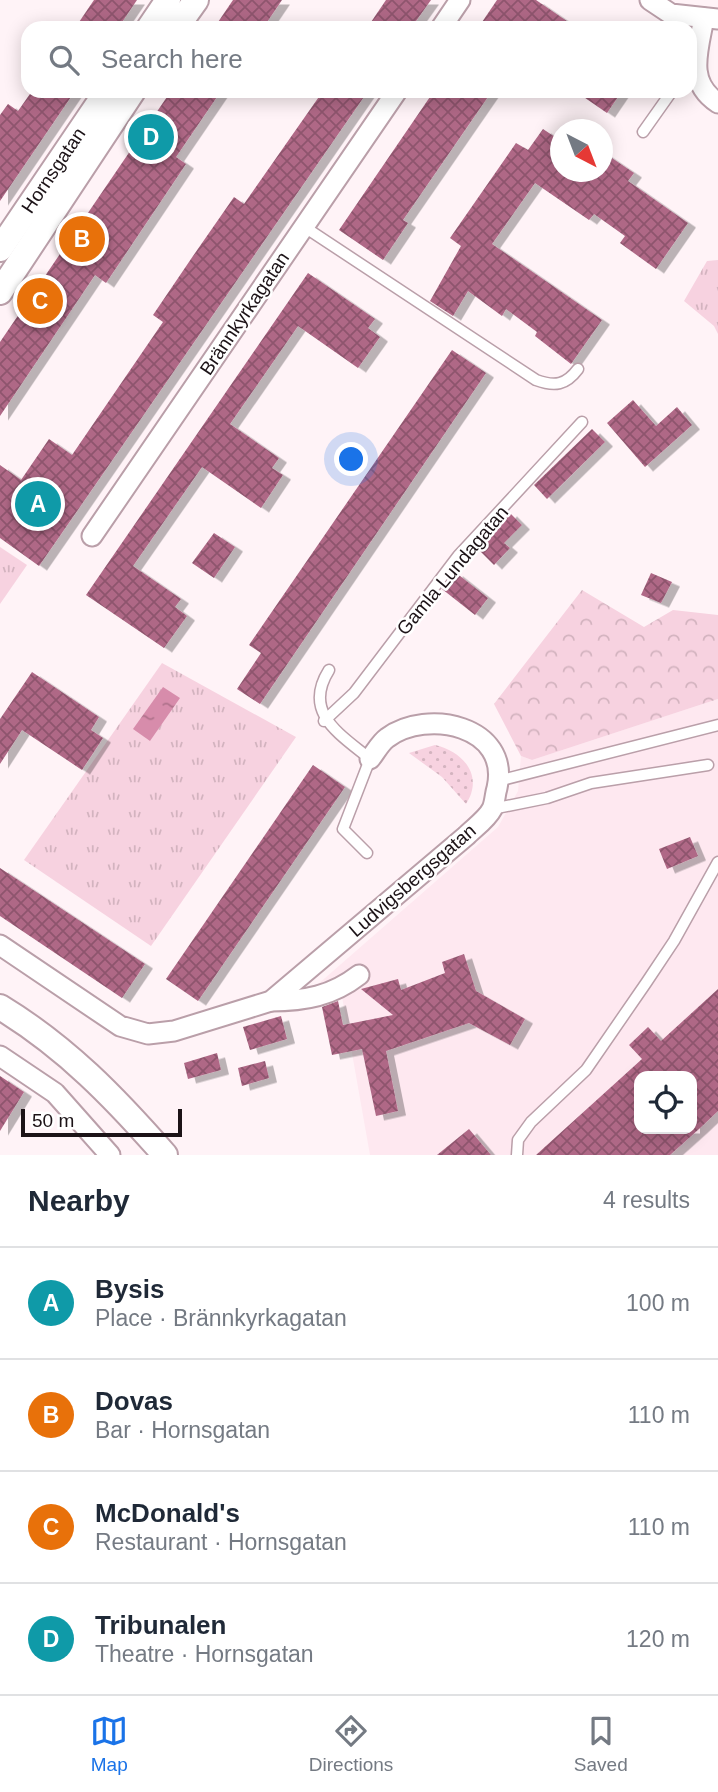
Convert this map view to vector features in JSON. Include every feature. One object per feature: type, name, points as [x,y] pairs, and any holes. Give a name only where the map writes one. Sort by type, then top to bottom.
[{"type":"street","points":[[154,21],[168,0]]},
{"type":"street","points":[[181,21],[196,0]]},
{"type":"street","points":[[446,21],[460,0]]},
{"type":"street","points":[[650,0],[671,14],[711,19]]},
{"type":"street","points":[[688,0],[711,19]]},
{"type":"street","points":[[697,63],[711,19]]},
{"type":"street","points":[[697,82],[718,103]]},
{"type":"street","name":"Hornsgatan","points":[[0,249],[102,98]]},
{"type":"street","name":"Hornsgatan","points":[[0,292],[128,98]]},
{"type":"street","name":"Brännkyrkagatan","points":[[92,536],[392,98]]},
{"type":"street","name":"Ludvigsbergsgatan","points":[[271,1001],[466,836],[492,809],[498,781],[493,753],[478,735],[458,725],[435,722],[413,727],[387,738],[370,759]]},
{"type":"street","name":"Ludvigsbergsgatan","points":[[0,945],[120,1026],[148,1034],[174,1031],[271,1001],[303,1001],[341,988],[359,975]]},
{"type":"street","points":[[0,1007],[47,1038],[98,1080],[165,1155]]},
{"type":"street","points":[[0,1056],[55,1093],[110,1155]]},
{"type":"lane","points":[[643,132],[667,98]]},
{"type":"lane","points":[[303,226],[537,380],[558,385],[570,379],[578,369]]},
{"type":"lane","name":"Gamla Lundagatan","points":[[324,721],[354,693],[458,556],[582,422]]},
{"type":"lane","points":[[330,670],[320,694],[324,721],[370,759],[344,829],[367,853]]},
{"type":"lane","points":[[498,781],[718,725]]},
{"type":"lane","points":[[492,809],[547,798],[591,783],[708,765]]},
{"type":"lane","points":[[517,1155],[518,1140],[531,1122],[586,1070],[660,962],[718,862]]},
{"type":"shaded area","points":[[718,699],[718,1155],[370,1155],[341,991],[317,985],[498,827],[518,791],[521,756],[532,760]]},
{"type":"green space","points":[[718,260],[718,334],[714,326],[684,301],[707,261]]},
{"type":"green space","points":[[0,547],[27,565],[0,604]]},
{"type":"green space","points":[[582,590],[644,627],[673,610],[718,615],[718,699],[532,760],[521,756],[494,704]]},
{"type":"green space","points":[[162,663],[296,737],[151,946],[24,860]]},
{"type":"green space","points":[[435,745],[455,753],[468,767],[473,784],[466,804],[442,777],[409,753]]},
{"type":"water","points":[[163,687],[180,698],[150,741],[133,729]]},
{"type":"building","points":[[94,0],[137,0],[123,21],[80,21]]},
{"type":"building","points":[[233,0],[282,0],[268,21],[219,21]]},
{"type":"building","points":[[386,0],[431,0],[416,21],[372,21]]},
{"type":"building","points":[[497,0],[536,0],[567,21],[483,21]]},
{"type":"building","points":[[27,98],[70,98],[0,201],[0,115],[8,104],[18,111]]},
{"type":"building","points":[[166,98],[216,98],[176,157],[186,164],[106,283],[95,275],[0,416],[0,342]]},
{"type":"building","points":[[318,98],[363,98],[39,566],[0,538],[0,465],[21,480],[49,439],[72,455],[163,322],[153,315],[193,256],[234,197],[244,204]]},
{"type":"building","points":[[429,98],[487,98],[403,220],[408,223],[383,260],[339,230]]},
{"type":"building","points":[[585,98],[617,98],[607,113]]},
{"type":"building","points":[[543,129],[550,134],[550,182],[613,182],[613,159],[634,173],[628,181],[688,223],[656,269],[620,243],[625,236],[594,214],[589,220],[535,183],[492,244],[602,320],[571,364],[535,336],[537,332],[506,309],[502,316],[468,291],[453,316],[430,301],[461,246],[450,238],[516,143],[528,150]]},
{"type":"building","points":[[308,273],[375,319],[368,328],[380,337],[358,368],[298,326],[230,424],[279,458],[272,468],[283,475],[261,508],[202,467],[133,566],[181,599],[175,607],[187,616],[164,648],[86,595]]},
{"type":"building","points":[[452,350],[486,373],[260,704],[237,689],[261,653],[249,645]]},
{"type":"building","points":[[633,400],[656,426],[677,407],[692,425],[645,467],[607,423]]},
{"type":"building","points":[[592,429],[605,442],[547,499],[534,485]]},
{"type":"building","points":[[509,512],[522,525],[504,543],[510,548],[494,565],[476,547]]},
{"type":"building","points":[[214,533],[235,547],[214,578],[192,563]]},
{"type":"building","points":[[455,572],[488,598],[475,615],[442,589]]},
{"type":"building","points":[[651,573],[672,582],[661,603],[641,595]]},
{"type":"building","points":[[32,672],[99,717],[91,730],[103,738],[82,770],[22,730],[0,764],[0,719]]},
{"type":"building","points":[[313,765],[345,787],[198,1001],[166,979]]},
{"type":"building","points":[[690,837],[698,856],[667,869],[659,849]]},
{"type":"building","points":[[0,868],[145,964],[122,998],[0,916]]},
{"type":"building","points":[[464,954],[476,991],[525,1019],[510,1045],[469,1023],[386,1051],[398,1111],[376,1116],[362,1049],[332,1055],[322,1007],[338,1001],[343,1025],[393,1015],[361,989],[398,979],[401,990],[445,973],[442,962]]},
{"type":"building","points":[[718,989],[718,1111],[697,1131],[697,1071],[634,1071],[634,1134],[693,1134],[670,1155],[536,1155],[642,1059],[629,1045],[648,1027],[661,1041]]},
{"type":"building","points":[[281,1016],[287,1039],[250,1050],[243,1027]]},
{"type":"building","points":[[217,1053],[221,1070],[188,1079],[184,1063]]},
{"type":"building","points":[[265,1061],[269,1078],[242,1086],[238,1068]]},
{"type":"building","points":[[0,1076],[24,1092],[0,1131]]},
{"type":"building","points":[[469,1129],[491,1155],[437,1155]]},
{"type":"place","name":"Tribunalen","points":[[151,137]]},
{"type":"place","name":"Dovas","points":[[82,239]]},
{"type":"place","name":"McDonald's","points":[[40,301]]},
{"type":"place","name":"Bysis","points":[[38,504]]}]
